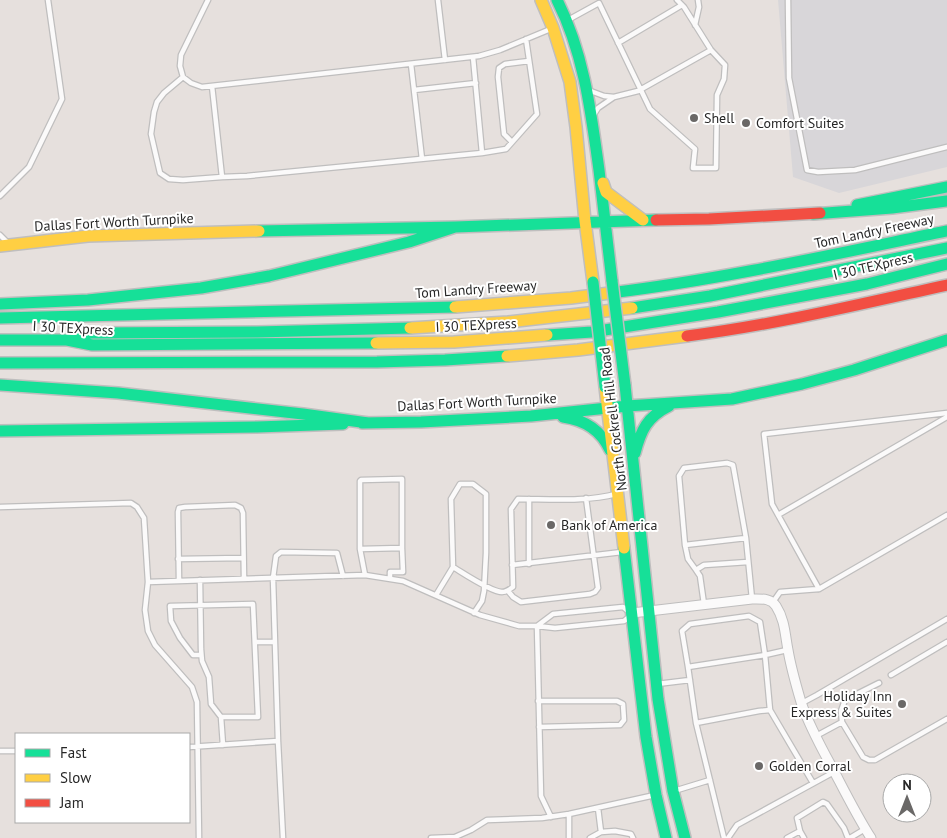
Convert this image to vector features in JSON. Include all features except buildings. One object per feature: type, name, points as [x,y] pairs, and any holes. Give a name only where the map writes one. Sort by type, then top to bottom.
[{"type":"main road","name":"North Cockrell Hill Road","points":[[541,0],[553,28],[570,82],[646,737],[666,838]]},
{"type":"main road","name":"North Cockrell Hill Road","points":[[557,0],[566,20],[585,79],[592,118],[628,406],[656,684],[673,791],[685,838]]},
{"type":"main road","points":[[553,28],[566,20]]},
{"type":"main road","points":[[599,171],[606,192],[643,220]]},
{"type":"main road","name":"Dallas Fort Worth Turnpike","points":[[5,245],[88,236],[455,227],[813,214],[947,186]]},
{"type":"main road","points":[[813,214],[892,208],[947,201]]},
{"type":"main road","points":[[0,304],[96,300],[201,288],[269,276],[409,242],[455,227]]},
{"type":"main road","name":"Tom Landry Freeway","points":[[0,318],[438,308],[571,298],[654,287],[767,268],[947,231]]},
{"type":"main road","points":[[67,340],[91,333],[257,332],[419,328],[508,322],[641,308],[710,296],[947,248]]},
{"type":"main road","name":"I 30 TEXpress","points":[[0,340],[67,340],[92,345],[436,342],[592,332],[718,312],[858,286],[947,264]]},
{"type":"main road","points":[[0,363],[377,362],[521,355],[719,332],[840,309],[947,285]]},
{"type":"main road","name":"Dallas Fort Worth Turnpike","points":[[0,431],[282,427],[421,422],[539,415],[732,398],[802,384],[854,370],[947,340]]},
{"type":"main road","points":[[0,385],[118,393],[368,423]]},
{"type":"main road","points":[[634,460],[640,436],[646,423],[661,408],[676,403]]},
{"type":"main road","points":[[539,415],[574,418],[588,423],[599,432],[608,445],[615,463]]},
{"type":"main road","points":[[656,795],[673,791]]},
{"type":"street","points":[[632,613],[752,600],[767,599],[773,602],[782,618],[802,703],[816,736],[871,838]]},
{"type":"lane","points":[[0,196],[29,167],[62,99],[48,0]]},
{"type":"lane","points":[[208,0],[181,56],[180,66],[183,76],[191,83],[202,86],[473,57],[500,50],[553,28]]},
{"type":"lane","points":[[438,0],[445,60]]},
{"type":"lane","points":[[566,20],[601,1],[618,43],[650,109],[695,149],[693,168],[716,168],[717,94],[724,79],[725,65],[711,50],[677,0]]},
{"type":"lane","points":[[695,25],[699,7],[698,0]]},
{"type":"lane","points":[[788,0],[790,78],[808,170],[818,172],[855,170],[947,147]]},
{"type":"lane","points":[[618,43],[682,5]]},
{"type":"lane","points":[[183,76],[164,93],[157,102],[154,112],[152,134],[160,174],[169,179],[183,180],[247,176],[482,153],[506,149],[537,114],[526,39]]},
{"type":"lane","points":[[592,118],[598,108],[614,97],[640,90],[711,50]]},
{"type":"lane","points":[[473,57],[482,153]]},
{"type":"lane","points":[[512,142],[504,134],[498,76],[499,68],[505,64],[529,61]]},
{"type":"lane","points":[[411,64],[422,159]]},
{"type":"lane","points":[[414,90],[476,83]]},
{"type":"lane","points":[[212,86],[222,177]]},
{"type":"lane","points":[[587,90],[604,96],[614,97]]},
{"type":"lane","points":[[0,235],[5,245]]},
{"type":"lane","points":[[819,589],[772,504],[764,434],[947,412]]},
{"type":"lane","points":[[778,515],[947,417]]},
{"type":"lane","points":[[704,604],[700,576],[688,559],[685,545],[679,476],[684,468],[727,463],[733,465],[746,538],[752,600]]},
{"type":"lane","points":[[365,575],[360,548],[360,481],[402,478],[403,572],[390,572],[390,579]]},
{"type":"lane","points":[[436,595],[453,567],[450,498],[460,484],[473,484],[486,494],[485,586],[482,601],[474,613]]},
{"type":"lane","points":[[453,567],[485,586],[500,592],[508,591],[512,587],[511,509],[518,499],[586,498],[618,494]]},
{"type":"lane","points":[[508,591],[522,602],[596,592],[598,588],[586,498]]},
{"type":"lane","points":[[529,499],[529,564]]},
{"type":"lane","points":[[0,506],[131,503],[137,507],[144,518],[148,582],[145,610],[148,631],[155,645],[193,688],[197,702],[199,838]]},
{"type":"lane","points":[[179,581],[179,508],[235,505],[241,508],[243,513],[244,579]]},
{"type":"lane","points":[[773,602],[780,592],[819,589],[947,516]]},
{"type":"lane","points":[[685,545],[746,538]]},
{"type":"lane","points":[[360,548],[402,548]]},
{"type":"lane","points":[[283,838],[275,642],[274,578],[276,556],[281,552],[337,553],[343,576]]},
{"type":"lane","points":[[512,566],[625,552]]},
{"type":"lane","points":[[178,559],[243,558]]},
{"type":"lane","points":[[696,570],[704,566],[748,562]]},
{"type":"lane","points":[[148,582],[365,575],[403,581],[474,613],[518,626],[555,628],[624,621],[632,613],[623,608],[554,614],[537,626]]},
{"type":"lane","points":[[200,580],[201,655],[209,677],[211,704],[221,718],[223,745]]},
{"type":"lane","points":[[201,655],[193,655],[180,638],[170,621],[170,606],[253,604],[258,717],[221,718]]},
{"type":"lane","points":[[724,838],[696,723],[682,631],[690,624],[749,616],[760,622],[770,710],[813,783]]},
{"type":"lane","points":[[802,703],[947,618]]},
{"type":"lane","points":[[537,626],[540,796],[551,817]]},
{"type":"lane","points":[[255,642],[275,642]]},
{"type":"lane","points":[[891,675],[947,642]]},
{"type":"lane","points":[[688,667],[788,650]]},
{"type":"lane","points":[[656,684],[690,680]]},
{"type":"lane","points":[[879,683],[845,700],[841,711],[842,722],[863,757],[875,760],[947,719]]},
{"type":"lane","points":[[538,701],[617,701],[623,704],[624,720],[620,725],[539,727]]},
{"type":"lane","points":[[696,723],[770,710]]},
{"type":"lane","points":[[816,736],[842,722]]},
{"type":"lane","points":[[190,747],[278,740]]},
{"type":"lane","points":[[0,751],[15,750]]},
{"type":"lane","points":[[728,838],[737,825],[834,771]]},
{"type":"lane","points":[[673,791],[710,780]]},
{"type":"lane","points":[[431,838],[455,838],[487,820],[551,817],[656,795]]},
{"type":"lane","points":[[804,838],[797,818],[823,802],[827,804],[849,838],[865,829]]},
{"type":"lane","points":[[598,808],[601,832]]},
{"type":"lane","points":[[569,814],[569,838]]},
{"type":"lane","points":[[590,838],[601,832],[615,831],[631,834],[633,838]]},
{"type":"lane","points":[[787,838],[800,831]]},
{"type":"shaded area","points":[[778,0],[947,0],[947,167],[839,193],[793,177]]},
{"type":"traffic: fast","points":[[557,0],[574,41],[585,83],[593,126],[612,281]]},
{"type":"traffic: fast","points":[[857,205],[947,187]]},
{"type":"traffic: fast","points":[[813,214],[892,208],[947,201]]},
{"type":"traffic: fast","points":[[259,231],[656,220]]},
{"type":"traffic: fast","points":[[0,304],[88,300],[201,288],[269,276],[409,242],[455,227]]},
{"type":"traffic: fast","points":[[610,293],[737,273],[947,231]]},
{"type":"traffic: fast","points":[[632,308],[710,296],[947,248]]},
{"type":"traffic: fast","points":[[547,335],[592,332],[718,312],[867,284],[947,264]]},
{"type":"traffic: fast","points":[[612,281],[625,385]]},
{"type":"traffic: fast","points":[[593,282],[605,387]]},
{"type":"traffic: fast","points":[[0,318],[455,307]]},
{"type":"traffic: fast","points":[[69,339],[91,333],[257,332],[410,328]]},
{"type":"traffic: fast","points":[[0,340],[67,340],[92,345],[376,343]]},
{"type":"traffic: fast","points":[[362,423],[531,416],[627,406],[732,399],[802,384],[854,370],[947,340]]},
{"type":"traffic: fast","points":[[0,363],[377,362],[507,356]]},
{"type":"traffic: fast","points":[[0,385],[118,393],[368,423]]},
{"type":"traffic: fast","points":[[625,385],[658,699],[673,791],[685,838]]},
{"type":"traffic: fast","points":[[635,453],[646,425],[661,410],[669,406]]},
{"type":"traffic: fast","points":[[563,417],[571,418],[591,427],[602,437],[610,450]]},
{"type":"traffic: fast","points":[[0,431],[343,424]]},
{"type":"traffic: fast","points":[[624,548],[646,737],[666,838]]},
{"type":"traffic: slow","points":[[541,0],[553,28],[570,82],[593,282]]},
{"type":"traffic: slow","points":[[603,183],[606,192],[643,220]]},
{"type":"traffic: slow","points":[[0,246],[88,236],[259,231]]},
{"type":"traffic: slow","points":[[455,307],[610,293]]},
{"type":"traffic: slow","points":[[410,328],[508,322],[632,308]]},
{"type":"traffic: slow","points":[[376,343],[454,342],[547,335]]},
{"type":"traffic: slow","points":[[507,356],[578,350],[687,336]]},
{"type":"traffic: slow","points":[[605,387],[624,548]]},
{"type":"traffic: jam","points":[[656,220],[820,213]]},
{"type":"traffic: jam","points":[[687,336],[785,320],[947,285]]},
{"type":"place","name":"Shell","points":[[694,118]]},
{"type":"place","name":"Comfort Suites","points":[[746,123]]},
{"type":"place","name":"Bank of America","points":[[551,525]]},
{"type":"place","name":"Holiday Inn Express & Suites","points":[[902,704]]},
{"type":"place","name":"Golden Corral","points":[[759,766]]}]
